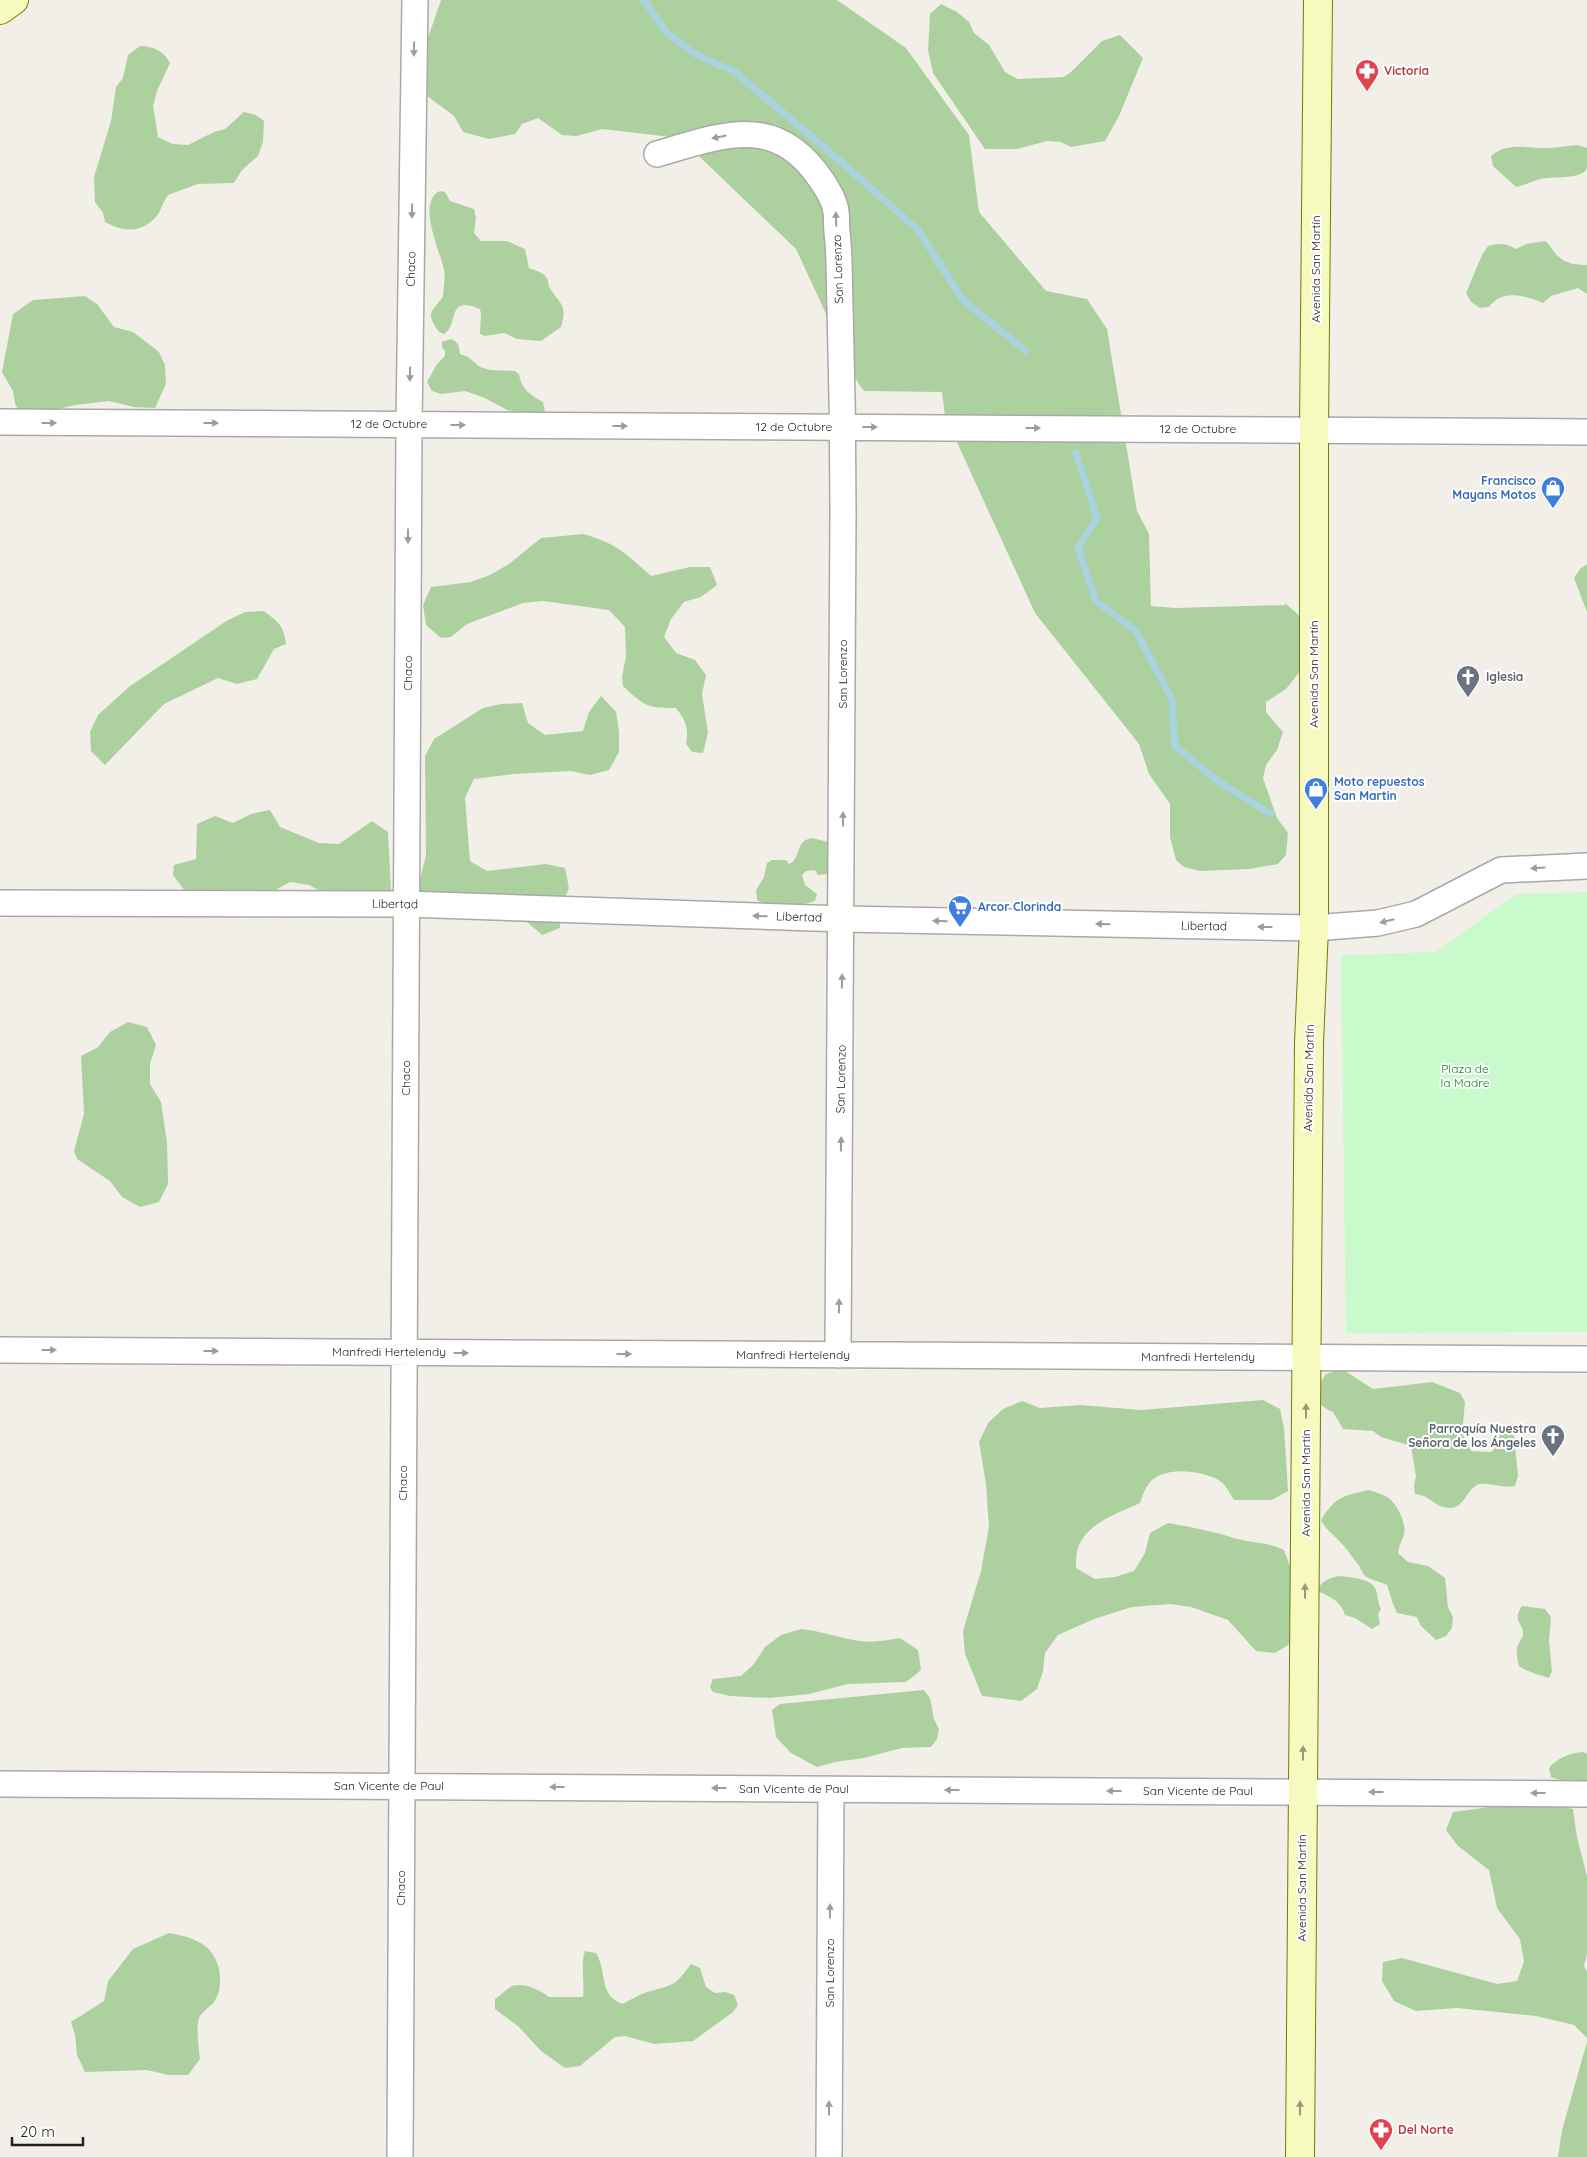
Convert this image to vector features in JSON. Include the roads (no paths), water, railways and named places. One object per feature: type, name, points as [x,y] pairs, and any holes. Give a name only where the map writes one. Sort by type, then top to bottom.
[{"type":"main road","points":[[0,10],[14,0]]},
{"type":"main road","name":"Avenida San Martín","points":[[1300,2157],[1309,1043],[1314,928],[1314,430],[1318,0]]},
{"type":"street","name":"Chaco","points":[[400,2157],[409,424],[414,0]]},
{"type":"street","name":"San Lorenzo","points":[[657,154],[734,134],[777,139],[791,147],[804,158],[822,182],[833,201],[837,213],[837,230],[840,245],[843,427],[843,919],[838,1355]]},
{"type":"street","name":"12 de Octubre","points":[[0,422],[1587,432]]},
{"type":"street","name":"Libertad","points":[[0,903],[406,904],[843,919],[1314,928],[1378,924],[1416,914],[1501,870],[1587,866]]},
{"type":"street","name":"Manfredi Hertelendy","points":[[0,1350],[1587,1359]]},
{"type":"street","name":"San Vicente de Paul","points":[[0,1784],[1587,1794]]},
{"type":"street","name":"San Lorenzo","points":[[829,2157],[831,1789]]},
{"type":"waterway","points":[[644,0],[666,32],[695,54],[735,72],[918,230],[963,300],[1026,351]]},
{"type":"waterway","points":[[1076,453],[1097,518],[1078,548],[1096,601],[1136,631],[1172,700],[1175,746],[1219,782],[1271,814]]},
{"type":"place","name":"Victoria","points":[[1367,92]]},
{"type":"place","name":"Francisco Mayans Motos","points":[[1553,509]]},
{"type":"place","name":"Iglesia","points":[[1468,698]]},
{"type":"place","name":"Moto repuestos San Martin","points":[[1316,810]]},
{"type":"place","name":"Arcor Clorinda","points":[[960,928]]},
{"type":"place","name":"Parroquía Nuestra Señora de los Ángeles","points":[[1553,1457]]},
{"type":"place","name":"Del Norte","points":[[1381,2151]]},
{"type":"park label","name":"Plaza de la Madre","points":[[1465,1076]]}]
